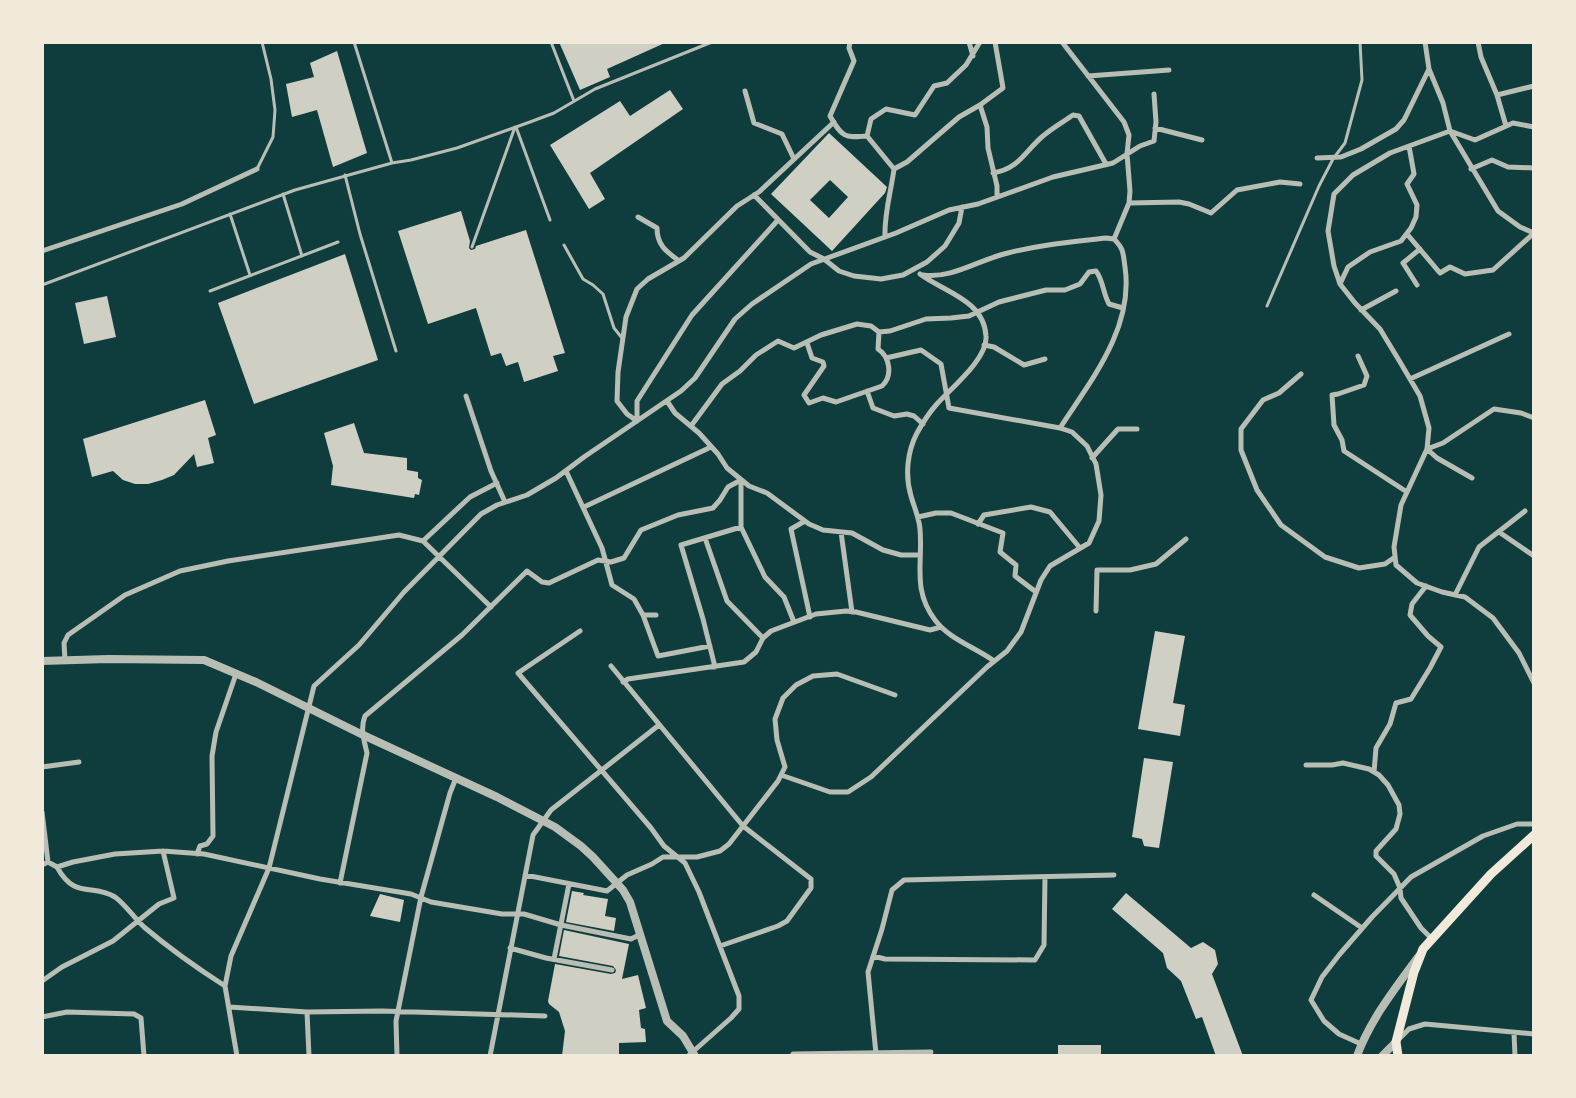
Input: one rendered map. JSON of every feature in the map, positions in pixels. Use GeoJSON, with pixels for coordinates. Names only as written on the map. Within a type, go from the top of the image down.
{"type":"FeatureCollection","features":[{"type":"Feature","properties":{"kind":"main road"},"geometry":{"type":"LineString","coordinates":[[1398,1056],[1396,1042],[1414,972],[1423,949],[1491,874],[1534,835]]}},
{"type":"Feature","properties":{"kind":"street"},"geometry":{"type":"LineString","coordinates":[[850,42],[849,48],[854,60],[830,116],[840,132],[850,138],[867,136]]}},
{"type":"Feature","properties":{"kind":"street"},"geometry":{"type":"LineString","coordinates":[[969,42],[973,56]]}},
{"type":"Feature","properties":{"kind":"street"},"geometry":{"type":"LineString","coordinates":[[867,136],[871,119],[886,109],[915,115],[934,86],[947,83],[966,65],[973,56],[978,42]]}},
{"type":"Feature","properties":{"kind":"street"},"geometry":{"type":"LineString","coordinates":[[894,169],[907,162],[958,117],[980,105],[1003,88],[995,42]]}},
{"type":"Feature","properties":{"kind":"street"},"geometry":{"type":"LineString","coordinates":[[1062,42],[1124,122],[1128,135],[1129,203],[1114,239]]}},
{"type":"Feature","properties":{"kind":"street"},"geometry":{"type":"LineString","coordinates":[[1407,234],[1440,273],[1450,267],[1465,274],[1493,270],[1534,233],[1520,227],[1498,211],[1471,169],[1450,131],[1443,102],[1429,69],[1425,42]]}},
{"type":"Feature","properties":{"kind":"street"},"geometry":{"type":"LineString","coordinates":[[1478,42],[1481,57],[1498,95],[1506,126]]}},
{"type":"Feature","properties":{"kind":"street"},"geometry":{"type":"LineString","coordinates":[[1317,158],[1340,158],[1361,149],[1396,129],[1404,120],[1429,69]]}},
{"type":"Feature","properties":{"kind":"street"},"geometry":{"type":"LineString","coordinates":[[1088,76],[1170,70]]}},
{"type":"Feature","properties":{"kind":"street"},"geometry":{"type":"LineString","coordinates":[[1498,95],[1534,86]]}},
{"type":"Feature","properties":{"kind":"street"},"geometry":{"type":"LineString","coordinates":[[745,91],[754,123],[782,134],[794,159]]}},
{"type":"Feature","properties":{"kind":"street"},"geometry":{"type":"LineString","coordinates":[[237,1056],[225,986],[231,956],[269,868],[314,686],[359,646],[404,592],[481,514],[497,505],[527,495],[566,471],[666,401],[694,378],[735,319],[752,304],[811,264],[885,237],[949,210],[997,197],[1053,177],[1113,162],[1140,146],[1154,141],[1156,128],[1154,94]]}},
{"type":"Feature","properties":{"kind":"street"},"geometry":{"type":"LineString","coordinates":[[980,105],[988,127],[988,148],[997,186],[997,197]]}},
{"type":"Feature","properties":{"kind":"street"},"geometry":{"type":"LineString","coordinates":[[993,173],[1003,172],[1023,158],[1042,136],[1073,115],[1079,116],[1106,164]]}},
{"type":"Feature","properties":{"kind":"street"},"geometry":{"type":"LineString","coordinates":[[637,421],[627,414],[617,401],[618,372],[626,317],[636,289],[648,279],[679,261],[738,206],[754,196],[834,122]]}},
{"type":"Feature","properties":{"kind":"street"},"geometry":{"type":"LineString","coordinates":[[1534,127],[1513,123],[1475,140],[1450,131],[1390,153],[1353,175],[1334,194],[1328,231],[1334,266],[1340,284],[1380,330],[1420,396],[1429,428],[1427,449],[1401,505],[1394,547],[1396,565],[1417,583],[1465,597],[1493,618],[1519,653],[1534,683]]}},
{"type":"Feature","properties":{"kind":"street"},"geometry":{"type":"LineString","coordinates":[[1156,128],[1202,140]]}},
{"type":"Feature","properties":{"kind":"street"},"geometry":{"type":"LineString","coordinates":[[867,136],[894,169],[892,189],[884,222],[885,237]]}},
{"type":"Feature","properties":{"kind":"street"},"geometry":{"type":"LineString","coordinates":[[1340,284],[1348,267],[1370,252],[1401,241],[1411,228],[1416,217],[1417,204],[1407,184],[1414,174],[1410,146]]}},
{"type":"Feature","properties":{"kind":"street"},"geometry":{"type":"LineString","coordinates":[[1471,169],[1492,160],[1508,167],[1534,168]]}},
{"type":"Feature","properties":{"kind":"street"},"geometry":{"type":"LineString","coordinates":[[42,251],[182,204],[257,168]]}},
{"type":"Feature","properties":{"kind":"street"},"geometry":{"type":"LineString","coordinates":[[1129,203],[1179,202],[1190,204],[1211,213],[1237,190],[1280,182],[1300,184]]}},
{"type":"Feature","properties":{"kind":"street"},"geometry":{"type":"LineString","coordinates":[[754,196],[810,252],[824,259],[839,271],[854,276],[881,279],[903,275],[927,262],[945,246],[959,223],[962,207]]}},
{"type":"Feature","properties":{"kind":"street"},"geometry":{"type":"LineString","coordinates":[[638,217],[657,228],[657,236],[661,246],[679,261]]}},
{"type":"Feature","properties":{"kind":"street"},"geometry":{"type":"LineString","coordinates":[[637,421],[637,401],[692,315],[778,220]]}},
{"type":"Feature","properties":{"kind":"street"},"geometry":{"type":"LineString","coordinates":[[920,274],[933,276],[965,268],[1004,254],[1044,245],[1106,238],[1114,239],[1122,247],[1127,280],[1121,321],[1112,347],[1060,428]]}},
{"type":"Feature","properties":{"kind":"street"},"geometry":{"type":"LineString","coordinates":[[1417,285],[1403,263],[1420,249]]}},
{"type":"Feature","properties":{"kind":"street"},"geometry":{"type":"LineString","coordinates":[[913,270],[933,284],[968,302],[981,316],[987,337],[982,352],[969,371],[935,406],[917,433],[909,453],[908,477],[920,528],[921,594],[934,619],[947,634],[994,661]]}},
{"type":"Feature","properties":{"kind":"street"},"geometry":{"type":"LineString","coordinates":[[690,426],[722,384],[740,371],[756,355],[778,341],[794,348],[821,336],[857,324],[871,326],[879,332],[890,331],[926,319],[969,316],[999,302],[1036,293],[1064,290],[1080,284],[1089,272],[1096,271],[1109,304],[1123,308]]}},
{"type":"Feature","properties":{"kind":"street"},"geometry":{"type":"LineString","coordinates":[[1361,310],[1396,291]]}},
{"type":"Feature","properties":{"kind":"street"},"geometry":{"type":"LineString","coordinates":[[807,343],[812,358],[823,362],[824,366],[804,395],[809,403],[823,398],[836,402],[882,386],[887,382],[889,363],[884,353],[878,349],[879,332]]}},
{"type":"Feature","properties":{"kind":"street"},"geometry":{"type":"LineString","coordinates":[[1410,379],[1509,334]]}},
{"type":"Feature","properties":{"kind":"street"},"geometry":{"type":"LineString","coordinates":[[984,345],[994,347],[1024,365],[1045,359]]}},
{"type":"Feature","properties":{"kind":"street"},"geometry":{"type":"LineString","coordinates":[[781,775],[830,792],[848,792],[870,777],[1007,651],[1021,632],[1041,580],[1050,566],[1090,543],[1099,521],[1101,495],[1096,464],[1087,446],[1072,432],[1060,428],[948,408],[941,364],[930,357],[927,352],[922,350],[886,358]]}},
{"type":"Feature","properties":{"kind":"street"},"geometry":{"type":"LineString","coordinates":[[1358,356],[1367,376],[1364,385],[1332,395],[1334,424],[1342,440],[1344,451],[1407,492]]}},
{"type":"Feature","properties":{"kind":"street"},"geometry":{"type":"LineString","coordinates":[[1301,374],[1279,393],[1263,400],[1241,429],[1241,450],[1257,490],[1281,525],[1325,557],[1359,568],[1385,564],[1395,558]]}},
{"type":"Feature","properties":{"kind":"street"},"geometry":{"type":"LineString","coordinates":[[867,391],[873,408],[894,416],[907,414],[914,416],[923,424]]}},
{"type":"Feature","properties":{"kind":"street"},"geometry":{"type":"LineString","coordinates":[[466,396],[497,483],[506,502]]}},
{"type":"Feature","properties":{"kind":"street"},"geometry":{"type":"LineString","coordinates":[[666,401],[675,413],[711,447],[727,468],[749,486],[767,493],[805,521],[823,530],[852,533],[883,550],[901,555],[920,555]]}},
{"type":"Feature","properties":{"kind":"street"},"geometry":{"type":"LineString","coordinates":[[1427,449],[1443,442],[1494,410],[1521,413],[1534,418]]}},
{"type":"Feature","properties":{"kind":"street"},"geometry":{"type":"LineString","coordinates":[[1092,458],[1118,429],[1137,429]]}},
{"type":"Feature","properties":{"kind":"street"},"geometry":{"type":"LineString","coordinates":[[584,507],[711,447]]}},
{"type":"Feature","properties":{"kind":"street"},"geometry":{"type":"LineString","coordinates":[[1427,449],[1437,458],[1472,478]]}},
{"type":"Feature","properties":{"kind":"street"},"geometry":{"type":"LineString","coordinates":[[566,471],[602,548],[612,585],[634,599],[643,615],[658,656],[710,646]]}},
{"type":"Feature","properties":{"kind":"street"},"geometry":{"type":"LineString","coordinates":[[741,480],[741,527],[766,577],[784,597],[794,622]]}},
{"type":"Feature","properties":{"kind":"street"},"geometry":{"type":"LineString","coordinates":[[340,883],[367,753],[362,723],[365,716],[462,635],[527,571],[542,582],[549,583],[598,560],[611,562],[624,558],[641,530],[678,515],[712,508],[720,500],[728,487],[741,480]]}},
{"type":"Feature","properties":{"kind":"street"},"geometry":{"type":"LineString","coordinates":[[423,540],[470,496],[497,483]]}},
{"type":"Feature","properties":{"kind":"street"},"geometry":{"type":"LineString","coordinates":[[978,524],[984,515],[1031,507],[1050,512],[1080,548]]}},
{"type":"Feature","properties":{"kind":"street"},"geometry":{"type":"LineString","coordinates":[[1455,595],[1479,547],[1525,511]]}},
{"type":"Feature","properties":{"kind":"street"},"geometry":{"type":"LineString","coordinates":[[918,517],[936,513],[951,513],[1003,533],[1000,552],[1016,565],[1015,576],[1036,592]]}},
{"type":"Feature","properties":{"kind":"street"},"geometry":{"type":"LineString","coordinates":[[805,521],[791,529],[810,616]]}},
{"type":"Feature","properties":{"kind":"street"},"geometry":{"type":"LineString","coordinates":[[715,667],[681,545],[741,527]]}},
{"type":"Feature","properties":{"kind":"street"},"geometry":{"type":"LineString","coordinates":[[841,532],[852,612]]}},
{"type":"Feature","properties":{"kind":"street"},"geometry":{"type":"LineString","coordinates":[[1498,532],[1534,556]]}},
{"type":"Feature","properties":{"kind":"street"},"geometry":{"type":"LineString","coordinates":[[65,660],[64,643],[68,634],[126,595],[180,571],[228,561],[399,535],[423,540],[491,607]]}},
{"type":"Feature","properties":{"kind":"street"},"geometry":{"type":"LineString","coordinates":[[705,538],[727,601],[763,638]]}},
{"type":"Feature","properties":{"kind":"street"},"geometry":{"type":"LineString","coordinates":[[1096,611],[1097,570],[1130,570],[1156,564],[1186,539]]}},
{"type":"Feature","properties":{"kind":"street"},"geometry":{"type":"LineString","coordinates":[[1374,772],[1376,748],[1390,724],[1396,703],[1411,699],[1441,647],[1428,636],[1410,615],[1412,604],[1426,586]]}},
{"type":"Feature","properties":{"kind":"street"},"geometry":{"type":"LineString","coordinates":[[623,682],[628,679],[744,662],[756,652],[763,638],[772,631],[816,614],[852,612],[930,630],[940,627]]}},
{"type":"Feature","properties":{"kind":"street"},"geometry":{"type":"LineString","coordinates":[[643,615],[656,615]]}},
{"type":"Feature","properties":{"kind":"street"},"geometry":{"type":"LineString","coordinates":[[42,661],[204,660],[308,707],[542,820],[581,846],[618,884],[630,902],[667,1021],[683,1036],[692,1054],[739,1009],[739,996],[700,892],[685,863],[664,846],[651,828],[518,673],[580,631]]}},
{"type":"Feature","properties":{"kind":"street"},"geometry":{"type":"LineString","coordinates":[[611,666],[743,826],[811,878],[811,888],[787,921],[778,926],[720,946]]}},
{"type":"Feature","properties":{"kind":"street"},"geometry":{"type":"LineString","coordinates":[[197,854],[200,846],[207,844],[213,836],[212,756],[216,732],[236,674]]}},
{"type":"Feature","properties":{"kind":"street"},"geometry":{"type":"LineString","coordinates":[[525,875],[607,891],[627,875],[663,857],[697,856],[720,852],[743,826],[785,768],[777,740],[775,719],[783,698],[796,685],[813,676],[837,674],[895,695]]}},
{"type":"Feature","properties":{"kind":"street"},"geometry":{"type":"LineString","coordinates":[[490,1056],[533,835],[551,810],[659,725]]}},
{"type":"Feature","properties":{"kind":"street"},"geometry":{"type":"LineString","coordinates":[[42,768],[79,762]]}},
{"type":"Feature","properties":{"kind":"street"},"geometry":{"type":"LineString","coordinates":[[1306,765],[1332,765],[1343,762],[1374,772],[1388,785],[1398,805],[1400,814],[1396,829],[1376,851],[1376,856],[1394,874],[1400,888],[1401,898],[1412,917],[1432,939]]}},
{"type":"Feature","properties":{"kind":"street"},"geometry":{"type":"LineString","coordinates":[[397,1056],[396,1021],[421,897],[450,793],[456,778]]}},
{"type":"Feature","properties":{"kind":"street"},"geometry":{"type":"LineString","coordinates":[[42,812],[45,864],[57,867],[115,854],[163,851],[197,854],[340,883],[411,894],[432,902],[493,913],[524,914],[561,925],[631,939],[641,934]]}},
{"type":"Feature","properties":{"kind":"street"},"geometry":{"type":"LineString","coordinates":[[1361,1044],[1339,1034],[1324,1021],[1310,1000],[1322,977],[1362,928],[1411,877],[1484,836],[1517,824],[1534,824]]}},
{"type":"Feature","properties":{"kind":"street"},"geometry":{"type":"LineString","coordinates":[[42,981],[62,968],[113,941],[159,904],[174,898],[163,851]]}},
{"type":"Feature","properties":{"kind":"street"},"geometry":{"type":"LineString","coordinates":[[57,867],[63,878],[73,886],[115,897],[157,938],[225,986]]}},
{"type":"Feature","properties":{"kind":"street"},"geometry":{"type":"LineString","coordinates":[[876,1054],[868,972],[892,890],[904,880],[1114,875]]}},
{"type":"Feature","properties":{"kind":"street"},"geometry":{"type":"LineString","coordinates":[[872,956],[885,959],[1035,960],[1044,946],[1045,876]]}},
{"type":"Feature","properties":{"kind":"street"},"geometry":{"type":"LineString","coordinates":[[554,959],[569,884]]}},
{"type":"Feature","properties":{"kind":"street"},"geometry":{"type":"LineString","coordinates":[[1314,895],[1362,928]]}},
{"type":"Feature","properties":{"kind":"street"},"geometry":{"type":"LineString","coordinates":[[510,948],[612,970]]}},
{"type":"Feature","properties":{"kind":"street"},"geometry":{"type":"LineString","coordinates":[[1357,1056],[1361,1044],[1389,997],[1423,949]]}},
{"type":"Feature","properties":{"kind":"street"},"geometry":{"type":"LineString","coordinates":[[229,1007],[307,1012],[398,1011],[545,1016]]}},
{"type":"Feature","properties":{"kind":"street"},"geometry":{"type":"LineString","coordinates":[[42,1017],[67,1012],[134,1014],[141,1018],[144,1056]]}},
{"type":"Feature","properties":{"kind":"street"},"geometry":{"type":"LineString","coordinates":[[307,1012],[309,1056]]}},
{"type":"Feature","properties":{"kind":"street"},"geometry":{"type":"LineString","coordinates":[[1382,1056],[1409,1029],[1425,1024],[1534,1034]]}},
{"type":"Feature","properties":{"kind":"street"},"geometry":{"type":"LineString","coordinates":[[1514,1033],[1515,1056]]}},
{"type":"Feature","properties":{"kind":"street"},"geometry":{"type":"LineString","coordinates":[[792,1056],[794,1054],[931,1052]]}},
{"type":"Feature","properties":{"kind":"lane"},"geometry":{"type":"LineString","coordinates":[[257,168],[273,137],[276,110],[262,42]]}},
{"type":"Feature","properties":{"kind":"lane"},"geometry":{"type":"LineString","coordinates":[[354,42],[392,163]]}},
{"type":"Feature","properties":{"kind":"lane"},"geometry":{"type":"LineString","coordinates":[[550,42],[574,101]]}},
{"type":"Feature","properties":{"kind":"lane"},"geometry":{"type":"LineString","coordinates":[[42,285],[283,194],[345,175],[457,148],[554,113],[595,89],[712,42]]}},
{"type":"Feature","properties":{"kind":"lane"},"geometry":{"type":"LineString","coordinates":[[1267,306],[1319,186],[1333,158],[1345,143],[1362,80],[1360,42]]}},
{"type":"Feature","properties":{"kind":"lane"},"geometry":{"type":"LineString","coordinates":[[515,127],[550,220]]}},
{"type":"Feature","properties":{"kind":"lane"},"geometry":{"type":"LineString","coordinates":[[472,247],[515,127]]}},
{"type":"Feature","properties":{"kind":"lane"},"geometry":{"type":"LineString","coordinates":[[345,175],[360,234],[396,350]]}},
{"type":"Feature","properties":{"kind":"lane"},"geometry":{"type":"LineString","coordinates":[[283,194],[302,256]]}},
{"type":"Feature","properties":{"kind":"lane"},"geometry":{"type":"LineString","coordinates":[[230,214],[250,275]]}},
{"type":"Feature","properties":{"kind":"lane"},"geometry":{"type":"LineString","coordinates":[[210,291],[338,242]]}},
{"type":"Feature","properties":{"kind":"lane"},"geometry":{"type":"LineString","coordinates":[[564,245],[584,279],[602,294],[614,328],[623,338]]}},
{"type":"Feature","properties":{"kind":"building"},"geometry":{"type":"Polygon","coordinates":[[[559,42],[667,42],[607,69],[610,77],[580,90],[559,42]]]}},
{"type":"Feature","properties":{"kind":"building"},"geometry":{"type":"Polygon","coordinates":[[[337,51],[367,153],[333,167],[317,110],[292,117],[286,84],[314,77],[310,63],[337,51]]]}},
{"type":"Feature","properties":{"kind":"building"},"geometry":{"type":"Polygon","coordinates":[[[670,90],[683,109],[590,173],[605,199],[589,209],[550,145],[620,101],[630,116],[670,90]]]}},
{"type":"Feature","properties":{"kind":"building"},"geometry":{"type":"Polygon","coordinates":[[[829,133],[887,187],[885,193],[832,251],[771,194],[829,133]],[[830,180],[810,200],[829,218],[848,197],[830,180]]]}},
{"type":"Feature","properties":{"kind":"building"},"geometry":{"type":"Polygon","coordinates":[[[461,211],[471,250],[475,249],[476,246],[526,230],[565,353],[553,356],[558,371],[524,382],[518,362],[506,366],[501,353],[491,356],[476,308],[428,324],[398,231],[461,211]]]}},
{"type":"Feature","properties":{"kind":"building"},"geometry":{"type":"Polygon","coordinates":[[[345,254],[378,360],[254,404],[218,303],[345,254]]]}},
{"type":"Feature","properties":{"kind":"building"},"geometry":{"type":"Polygon","coordinates":[[[107,296],[116,337],[84,344],[75,303],[107,296]]]}},
{"type":"Feature","properties":{"kind":"building"},"geometry":{"type":"Polygon","coordinates":[[[205,400],[216,435],[208,438],[214,463],[197,467],[194,454],[174,475],[148,484],[135,484],[123,480],[113,471],[92,477],[83,439],[205,400]]]}},
{"type":"Feature","properties":{"kind":"building"},"geometry":{"type":"Polygon","coordinates":[[[354,423],[364,453],[407,458],[407,470],[418,472],[418,478],[422,480],[419,495],[415,494],[414,498],[331,485],[333,466],[324,433],[354,423]]]}},
{"type":"Feature","properties":{"kind":"building"},"geometry":{"type":"Polygon","coordinates":[[[1155,631],[1185,636],[1173,703],[1185,705],[1180,736],[1138,729],[1155,631]]]}},
{"type":"Feature","properties":{"kind":"building"},"geometry":{"type":"Polygon","coordinates":[[[1144,758],[1173,762],[1159,848],[1144,846],[1142,839],[1132,837],[1144,758]]]}},
{"type":"Feature","properties":{"kind":"building"},"geometry":{"type":"Polygon","coordinates":[[[572,891],[584,893],[583,895],[608,899],[605,916],[616,918],[614,931],[566,922],[572,891]]]}},
{"type":"Feature","properties":{"kind":"building"},"geometry":{"type":"Polygon","coordinates":[[[1126,893],[1191,948],[1203,942],[1215,950],[1218,964],[1212,974],[1243,1056],[1216,1056],[1202,1017],[1196,1019],[1181,981],[1167,968],[1163,953],[1112,909],[1126,893]]]}},
{"type":"Feature","properties":{"kind":"building"},"geometry":{"type":"Polygon","coordinates":[[[380,894],[404,900],[400,922],[370,916],[380,894]]]}},
{"type":"Feature","properties":{"kind":"building"},"geometry":{"type":"Polygon","coordinates":[[[564,930],[629,944],[622,979],[638,975],[646,1008],[639,1010],[641,1028],[645,1029],[646,1042],[619,1043],[619,1055],[562,1056],[565,1031],[559,1012],[548,1001],[555,964],[611,974],[615,973],[616,970],[613,966],[559,956],[564,930]]]}},
{"type":"Feature","properties":{"kind":"building"},"geometry":{"type":"Polygon","coordinates":[[[1058,1045],[1101,1045],[1101,1056],[1058,1056],[1058,1045]]]}}]}
